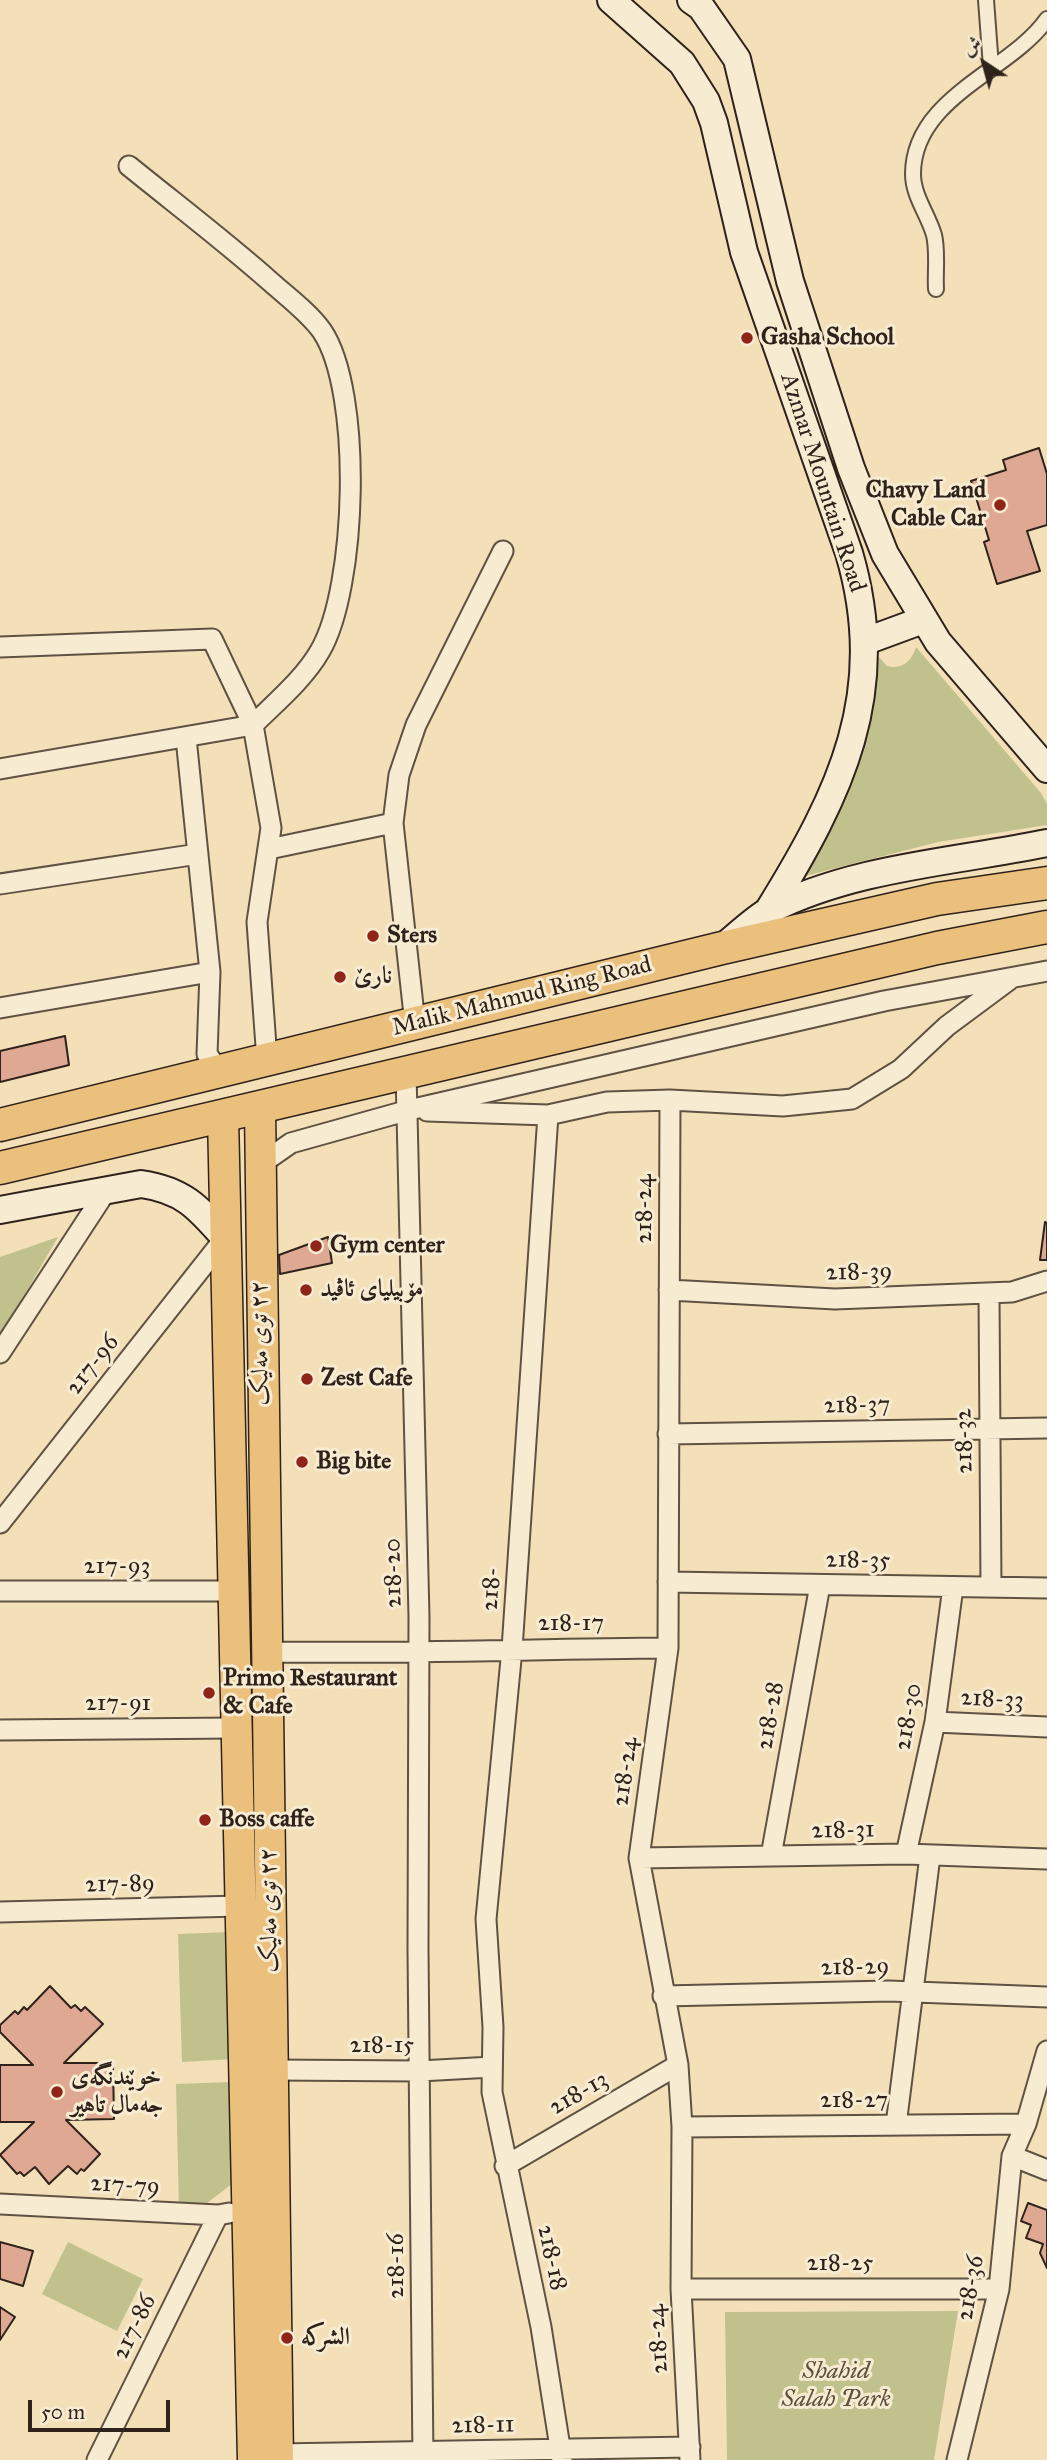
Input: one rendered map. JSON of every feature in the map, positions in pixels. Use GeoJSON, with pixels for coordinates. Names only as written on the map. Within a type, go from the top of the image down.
{"type":"FeatureCollection","features":[{"type":"Feature","properties":{"kind":"highway","name":"Malik Mahmud Ring Road"},"geometry":{"type":"LineString","coordinates":[[0,1125],[722,948],[937,899],[1047,883]]}},
{"type":"Feature","properties":{"kind":"highway","name":"Malik Mahmud Ring Road"},"geometry":{"type":"LineString","coordinates":[[0,1168],[937,948],[1047,927]]}},
{"type":"Feature","properties":{"kind":"main road","name":"Azmar Mountain Road"},"geometry":{"type":"LineString","coordinates":[[611,0],[682,63],[706,101],[714,122],[744,252],[855,573],[862,601],[866,641],[862,699],[846,758],[808,843],[768,911]]}},
{"type":"Feature","properties":{"kind":"main road","name":"Azmar Mountain Road"},"geometry":{"type":"LineString","coordinates":[[691,0],[701,7],[737,59],[790,281],[851,468],[885,554],[923,620],[992,709],[1047,769]]}},
{"type":"Feature","properties":{"kind":"main road"},"geometry":{"type":"LineString","coordinates":[[866,641],[923,620]]}},
{"type":"Feature","properties":{"kind":"main road"},"geometry":{"type":"LineString","coordinates":[[722,948],[768,911],[821,890],[885,872],[1047,844]]}},
{"type":"Feature","properties":{"kind":"main road","name":"٢٢ توی مەلیک"},"geometry":{"type":"LineString","coordinates":[[260,1108],[258,1166],[272,2070],[270,2458]]}},
{"type":"Feature","properties":{"kind":"main road","name":"٢٢ توی مەلیک"},"geometry":{"type":"LineString","coordinates":[[223,1116],[247,2210],[270,2458]]}},
{"type":"Feature","properties":{"kind":"main road"},"geometry":{"type":"LineString","coordinates":[[0,1210],[141,1184],[163,1187],[183,1195],[225,1238]]}},
{"type":"Feature","properties":{"kind":"street"},"geometry":{"type":"LineString","coordinates":[[986,0],[991,67]]}},
{"type":"Feature","properties":{"kind":"street"},"geometry":{"type":"LineString","coordinates":[[936,289],[935,238],[914,183],[916,158],[940,111],[961,89],[1029,41],[1047,19]]}},
{"type":"Feature","properties":{"kind":"street"},"geometry":{"type":"LineString","coordinates":[[0,769],[253,725],[320,650],[341,589],[352,466],[342,377],[322,331],[232,248],[129,166]]}},
{"type":"Feature","properties":{"kind":"street"},"geometry":{"type":"LineString","coordinates":[[415,1024],[393,823],[399,775],[416,724],[503,551]]}},
{"type":"Feature","properties":{"kind":"street"},"geometry":{"type":"LineString","coordinates":[[0,648],[212,639],[253,725],[271,828],[257,922],[267,1060]]}},
{"type":"Feature","properties":{"kind":"street"},"geometry":{"type":"LineString","coordinates":[[186,738],[210,972],[207,1054],[220,1072]]}},
{"type":"Feature","properties":{"kind":"street"},"geometry":{"type":"LineString","coordinates":[[269,849],[393,823]]}},
{"type":"Feature","properties":{"kind":"street"},"geometry":{"type":"LineString","coordinates":[[0,884],[198,854]]}},
{"type":"Feature","properties":{"kind":"street"},"geometry":{"type":"LineString","coordinates":[[258,1166],[291,1143],[409,1110],[884,1001],[1047,971]]}},
{"type":"Feature","properties":{"kind":"street"},"geometry":{"type":"LineString","coordinates":[[0,1008],[210,972]]}},
{"type":"Feature","properties":{"kind":"street"},"geometry":{"type":"LineString","coordinates":[[409,1110],[473,1115],[548,1115],[607,1102],[670,1100],[783,1106],[852,1099],[901,1069],[947,1026],[1016,975]]}},
{"type":"Feature","properties":{"kind":"street","name":"218-20"},"geometry":{"type":"LineString","coordinates":[[407,1073],[419,1654],[420,2071]]}},
{"type":"Feature","properties":{"kind":"street","name":"218-24"},"geometry":{"type":"LineString","coordinates":[[670,1100],[668,1648],[639,1858],[678,2065],[682,2127],[681,2289],[690,2454]]}},
{"type":"Feature","properties":{"kind":"street","name":"218-"},"geometry":{"type":"LineString","coordinates":[[492,2067],[493,2027],[486,1919],[512,1649],[548,1115]]}},
{"type":"Feature","properties":{"kind":"street"},"geometry":{"type":"LineString","coordinates":[[0,1353],[108,1188]]}},
{"type":"Feature","properties":{"kind":"street","name":"217-96"},"geometry":{"type":"LineString","coordinates":[[0,1523],[225,1238]]}},
{"type":"Feature","properties":{"kind":"street","name":"218-39"},"geometry":{"type":"LineString","coordinates":[[669,1290],[835,1299],[989,1294],[1012,1292],[1047,1281]]}},
{"type":"Feature","properties":{"kind":"street","name":"218-32"},"geometry":{"type":"LineString","coordinates":[[989,1294],[991,1587]]}},
{"type":"Feature","properties":{"kind":"street","name":"218-37"},"geometry":{"type":"LineString","coordinates":[[668,1434],[1047,1428]]}},
{"type":"Feature","properties":{"kind":"street","name":"218-35"},"geometry":{"type":"LineString","coordinates":[[668,1582],[1047,1588]]}},
{"type":"Feature","properties":{"kind":"street","name":"218-28"},"geometry":{"type":"LineString","coordinates":[[771,1856],[820,1585]]}},
{"type":"Feature","properties":{"kind":"street","name":"218-30"},"geometry":{"type":"LineString","coordinates":[[906,1854],[935,1722],[953,1587]]}},
{"type":"Feature","properties":{"kind":"street","name":"217-93"},"geometry":{"type":"LineString","coordinates":[[0,1591],[233,1591]]}},
{"type":"Feature","properties":{"kind":"street","name":"218-17"},"geometry":{"type":"LineString","coordinates":[[266,1652],[419,1654],[512,1649],[668,1648]]}},
{"type":"Feature","properties":{"kind":"street","name":"218-33"},"geometry":{"type":"LineString","coordinates":[[935,1722],[1047,1727]]}},
{"type":"Feature","properties":{"kind":"street","name":"217-91"},"geometry":{"type":"LineString","coordinates":[[0,1730],[236,1728]]}},
{"type":"Feature","properties":{"kind":"street","name":"218-31"},"geometry":{"type":"LineString","coordinates":[[639,1858],[906,1854],[1047,1859]]}},
{"type":"Feature","properties":{"kind":"street"},"geometry":{"type":"LineString","coordinates":[[896,2125],[930,1856]]}},
{"type":"Feature","properties":{"kind":"street","name":"217-89"},"geometry":{"type":"LineString","coordinates":[[0,1912],[240,1906]]}},
{"type":"Feature","properties":{"kind":"street","name":"218-29"},"geometry":{"type":"LineString","coordinates":[[663,1996],[911,1993],[1047,1997]]}},
{"type":"Feature","properties":{"kind":"street","name":"218-36"},"geometry":{"type":"LineString","coordinates":[[957,2460],[999,2289],[1012,2156],[1026,2124],[1047,2051]]}},
{"type":"Feature","properties":{"kind":"street","name":"218-13"},"geometry":{"type":"LineString","coordinates":[[505,2166],[678,2065]]}},
{"type":"Feature","properties":{"kind":"street","name":"218-15"},"geometry":{"type":"LineString","coordinates":[[272,2070],[420,2071],[492,2067]]}},
{"type":"Feature","properties":{"kind":"street","name":"218-18"},"geometry":{"type":"LineString","coordinates":[[492,2067],[492,2092],[505,2166],[541,2327],[562,2455]]}},
{"type":"Feature","properties":{"kind":"street","name":"218-16"},"geometry":{"type":"LineString","coordinates":[[420,2071],[423,2456]]}},
{"type":"Feature","properties":{"kind":"street","name":"218-27"},"geometry":{"type":"LineString","coordinates":[[682,2127],[1026,2124]]}},
{"type":"Feature","properties":{"kind":"street"},"geometry":{"type":"LineString","coordinates":[[1012,2156],[1047,2170]]}},
{"type":"Feature","properties":{"kind":"street","name":"217-79"},"geometry":{"type":"LineString","coordinates":[[0,2204],[218,2215],[247,2210]]}},
{"type":"Feature","properties":{"kind":"street","name":"217-86"},"geometry":{"type":"LineString","coordinates":[[97,2460],[218,2215]]}},
{"type":"Feature","properties":{"kind":"street","name":"218-25"},"geometry":{"type":"LineString","coordinates":[[681,2289],[999,2289]]}},
{"type":"Feature","properties":{"kind":"street","name":"218-11"},"geometry":{"type":"LineString","coordinates":[[270,2458],[690,2454]]}},
{"type":"Feature","properties":{"kind":"green space"},"geometry":{"type":"Polygon","coordinates":[[[916,647],[1041,793],[1047,804],[1047,825],[938,842],[805,876],[839,804],[865,735],[879,657],[887,666],[897,667],[909,660],[916,647]]]}},
{"type":"Feature","properties":{"kind":"green space"},"geometry":{"type":"Polygon","coordinates":[[[58,1237],[0,1337],[0,1257],[58,1237]]]}},
{"type":"Feature","properties":{"kind":"green space"},"geometry":{"type":"Polygon","coordinates":[[[231,1932],[235,2059],[182,2062],[178,1934],[231,1932]]]}},
{"type":"Feature","properties":{"kind":"green space"},"geometry":{"type":"Polygon","coordinates":[[[231,2082],[233,2183],[202,2207],[179,2208],[176,2084],[231,2082]]]}},
{"type":"Feature","properties":{"kind":"green space"},"geometry":{"type":"Polygon","coordinates":[[[68,2242],[143,2279],[117,2331],[42,2294],[68,2242]]]}},
{"type":"Feature","properties":{"kind":"green space","name":"Shahid Salah Park"},"geometry":{"type":"Polygon","coordinates":[[[958,2311],[934,2460],[727,2460],[725,2312],[958,2311]]]}},
{"type":"Feature","properties":{"kind":"building"},"geometry":{"type":"Polygon","coordinates":[[[1039,448],[1047,474],[1047,525],[1027,531],[1040,571],[997,584],[984,542],[989,540],[971,481],[1006,470],[1003,460],[1039,448]]]}},
{"type":"Feature","properties":{"kind":"building"},"geometry":{"type":"Polygon","coordinates":[[[65,1036],[69,1065],[0,1082],[0,1051],[65,1036]]]}},
{"type":"Feature","properties":{"kind":"building"},"geometry":{"type":"Polygon","coordinates":[[[1045,1222],[1047,1260],[1040,1260],[1045,1222]]]}},
{"type":"Feature","properties":{"kind":"building","name":"Gym center"},"geometry":{"type":"Polygon","coordinates":[[[328,1237],[332,1263],[280,1274],[279,1255],[328,1237]]]}},
{"type":"Feature","properties":{"kind":"building","name":"خوێندنگەی جەمال تاهیر"},"geometry":{"type":"Polygon","coordinates":[[[50,1986],[71,2008],[75,2005],[81,2011],[85,2007],[103,2024],[64,2063],[113,2063],[114,2119],[66,2120],[100,2154],[84,2171],[81,2169],[77,2174],[68,2166],[49,2184],[35,2167],[24,2176],[20,2172],[17,2174],[0,2155],[34,2122],[0,2122],[0,2065],[33,2065],[0,2032],[0,2025],[15,2011],[18,2014],[24,2007],[27,2010],[50,1986]]]}},
{"type":"Feature","properties":{"kind":"building"},"geometry":{"type":"Polygon","coordinates":[[[1028,2203],[1047,2210],[1047,2268],[1040,2253],[1043,2244],[1026,2238],[1031,2225],[1021,2221],[1028,2203]]]}},
{"type":"Feature","properties":{"kind":"building"},"geometry":{"type":"Polygon","coordinates":[[[0,2242],[33,2251],[23,2286],[0,2279],[0,2242]]]}},
{"type":"Feature","properties":{"kind":"building"},"geometry":{"type":"Polygon","coordinates":[[[0,2307],[15,2317],[0,2340],[0,2307]]]}},
{"type":"Feature","properties":{"kind":"place","name":"Gasha School"},"geometry":{"type":"Point","coordinates":[747,338]}},
{"type":"Feature","properties":{"kind":"place","name":"Chavy Land Cable Car"},"geometry":{"type":"Point","coordinates":[1000,505]}},
{"type":"Feature","properties":{"kind":"place","name":"Sters"},"geometry":{"type":"Point","coordinates":[373,936]}},
{"type":"Feature","properties":{"kind":"place","name":"نارێ"},"geometry":{"type":"Point","coordinates":[340,977]}},
{"type":"Feature","properties":{"kind":"place","name":"Gym center"},"geometry":{"type":"Point","coordinates":[316,1246]}},
{"type":"Feature","properties":{"kind":"place","name":"مۆبیلیای ئاڤید"},"geometry":{"type":"Point","coordinates":[306,1290]}},
{"type":"Feature","properties":{"kind":"place","name":"Zest Cafe"},"geometry":{"type":"Point","coordinates":[307,1379]}},
{"type":"Feature","properties":{"kind":"place","name":"Big bite"},"geometry":{"type":"Point","coordinates":[302,1462]}},
{"type":"Feature","properties":{"kind":"place","name":"Primo Restaurant & Cafe"},"geometry":{"type":"Point","coordinates":[209,1693]}},
{"type":"Feature","properties":{"kind":"place","name":"Boss caffe"},"geometry":{"type":"Point","coordinates":[205,1820]}},
{"type":"Feature","properties":{"kind":"place","name":"خوێندنگەی جەمال تاهیر"},"geometry":{"type":"Point","coordinates":[57,2092]}},
{"type":"Feature","properties":{"kind":"place","name":"الشركه"},"geometry":{"type":"Point","coordinates":[287,2338]}}]}
